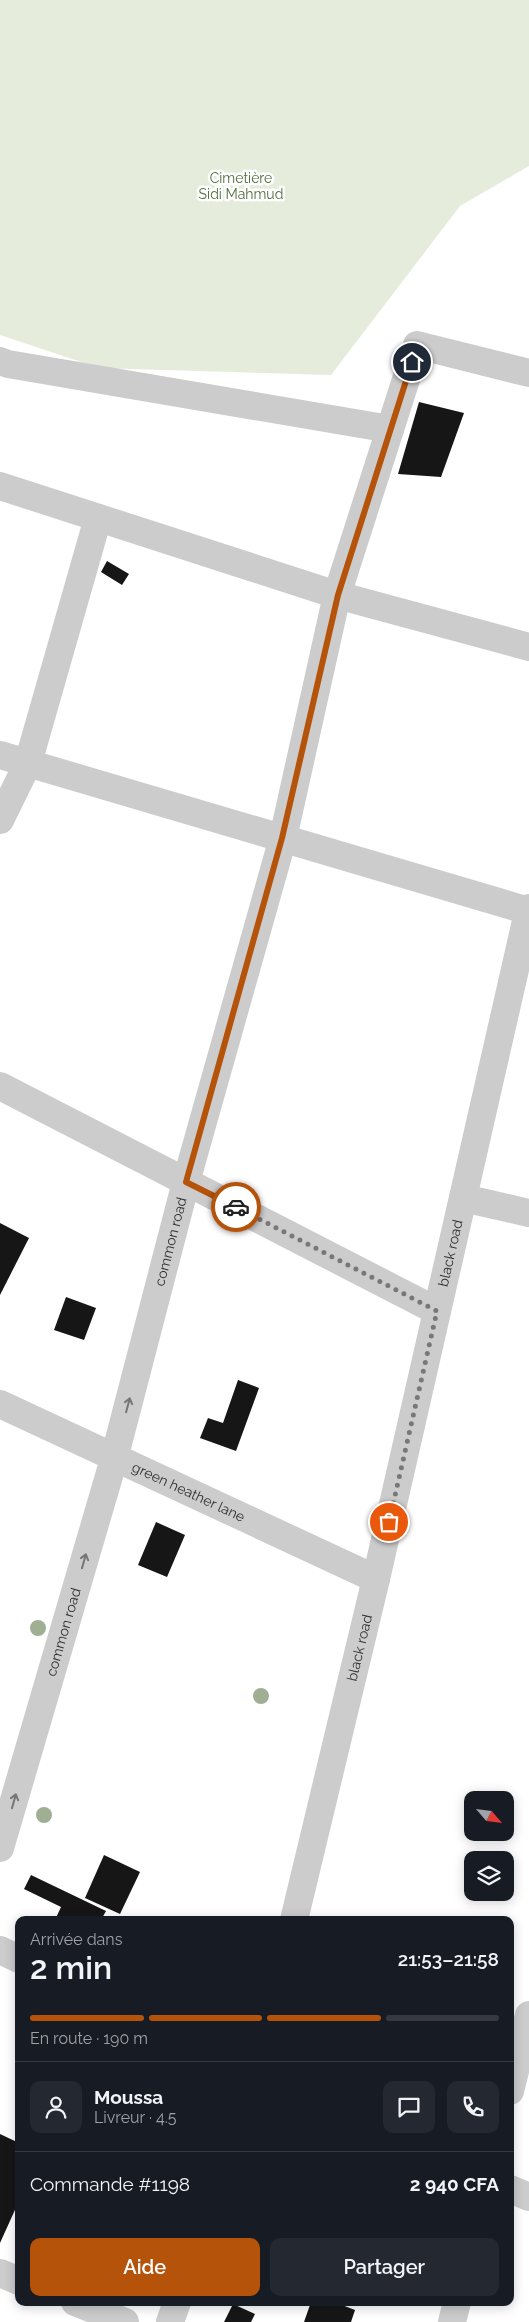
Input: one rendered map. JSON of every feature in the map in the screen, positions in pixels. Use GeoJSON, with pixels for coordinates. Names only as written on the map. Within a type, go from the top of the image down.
{"type":"FeatureCollection","features":[{"type":"Feature","properties":{"kind":"street","name":"common road"},"geometry":{"type":"LineString","coordinates":[[0,1848],[114,1459],[186,1182],[282,838],[338,595],[417,346],[529,373]]}},
{"type":"Feature","properties":{"kind":"street"},"geometry":{"type":"LineString","coordinates":[[0,361],[8,364],[390,429]]}},
{"type":"Feature","properties":{"kind":"street"},"geometry":{"type":"LineString","coordinates":[[0,486],[338,595],[529,647]]}},
{"type":"Feature","properties":{"kind":"street"},"geometry":{"type":"LineString","coordinates":[[0,820],[28,763],[98,518]]}},
{"type":"Feature","properties":{"kind":"street"},"geometry":{"type":"LineString","coordinates":[[0,755],[529,910]]}},
{"type":"Feature","properties":{"kind":"street","name":"black road"},"geometry":{"type":"LineString","coordinates":[[295,1916],[376,1579],[529,910]]}},
{"type":"Feature","properties":{"kind":"street"},"geometry":{"type":"LineString","coordinates":[[0,1086],[437,1311]]}},
{"type":"Feature","properties":{"kind":"street"},"geometry":{"type":"LineString","coordinates":[[463,1198],[529,1213]]}},
{"type":"Feature","properties":{"kind":"street","name":"green heather lane"},"geometry":{"type":"LineString","coordinates":[[0,1404],[114,1459],[376,1579]]}},
{"type":"Feature","properties":{"kind":"street"},"geometry":{"type":"LineString","coordinates":[[0,1950],[15,1957]]}},
{"type":"Feature","properties":{"kind":"street"},"geometry":{"type":"LineString","coordinates":[[514,2075],[529,2015]]}},
{"type":"Feature","properties":{"kind":"street"},"geometry":{"type":"LineString","coordinates":[[514,2191],[529,2197]]}},
{"type":"Feature","properties":{"kind":"street"},"geometry":{"type":"LineString","coordinates":[[0,2273],[15,2279]]}},
{"type":"Feature","properties":{"kind":"street"},"geometry":{"type":"LineString","coordinates":[[85,2306],[125,2322]]}},
{"type":"Feature","properties":{"kind":"street"},"geometry":{"type":"LineString","coordinates":[[170,2322],[176,2306]]}},
{"type":"Feature","properties":{"kind":"street"},"geometry":{"type":"LineString","coordinates":[[452,2322],[456,2306]]}},
{"type":"Feature","properties":{"kind":"green space","name":"Cimetière Sidi Mahmud"},"geometry":{"type":"Polygon","coordinates":[[[0,0],[529,0],[529,166],[460,206],[331,375],[99,368],[0,335],[0,0]]]}},
{"type":"Feature","properties":{"kind":"building"},"geometry":{"type":"Polygon","coordinates":[[[419,402],[464,413],[441,477],[398,474],[419,402]]]}},
{"type":"Feature","properties":{"kind":"building"},"geometry":{"type":"Polygon","coordinates":[[[107,561],[129,574],[122,585],[101,572],[107,561]]]}},
{"type":"Feature","properties":{"kind":"building"},"geometry":{"type":"Polygon","coordinates":[[[0,1223],[29,1238],[0,1295],[0,1223]]]}},
{"type":"Feature","properties":{"kind":"building"},"geometry":{"type":"Polygon","coordinates":[[[66,1297],[96,1308],[84,1340],[54,1330],[66,1297]]]}},
{"type":"Feature","properties":{"kind":"building"},"geometry":{"type":"Polygon","coordinates":[[[238,1380],[259,1388],[236,1451],[200,1438],[208,1418],[223,1423],[238,1380]]]}},
{"type":"Feature","properties":{"kind":"building"},"geometry":{"type":"Polygon","coordinates":[[[156,1522],[185,1535],[167,1577],[138,1565],[156,1522]]]}},
{"type":"Feature","properties":{"kind":"building"},"geometry":{"type":"Polygon","coordinates":[[[104,1855],[140,1872],[120,1914],[85,1898],[104,1855]]]}},
{"type":"Feature","properties":{"kind":"building"},"geometry":{"type":"Polygon","coordinates":[[[31,1875],[106,1911],[103,1916],[57,1916],[61,1907],[24,1889],[31,1875]]]}},
{"type":"Feature","properties":{"kind":"building"},"geometry":{"type":"Polygon","coordinates":[[[0,2134],[15,2141],[15,2210],[0,2243],[0,2134]]]}},
{"type":"Feature","properties":{"kind":"building"},"geometry":{"type":"Polygon","coordinates":[[[232,2306],[237,2306],[255,2314],[251,2322],[224,2322],[232,2306]]]}},
{"type":"Feature","properties":{"kind":"building"},"geometry":{"type":"Polygon","coordinates":[[[310,2306],[344,2306],[355,2310],[351,2322],[304,2322],[310,2306]]]}},
{"type":"Feature","properties":{"kind":"way so far"},"geometry":{"type":"LineString","coordinates":[[236,1207],[437,1311],[389,1522]]}},
{"type":"Feature","properties":{"kind":"route"},"geometry":{"type":"LineString","coordinates":[[236,1207],[186,1182],[282,838],[338,595],[412,362]]}}]}
